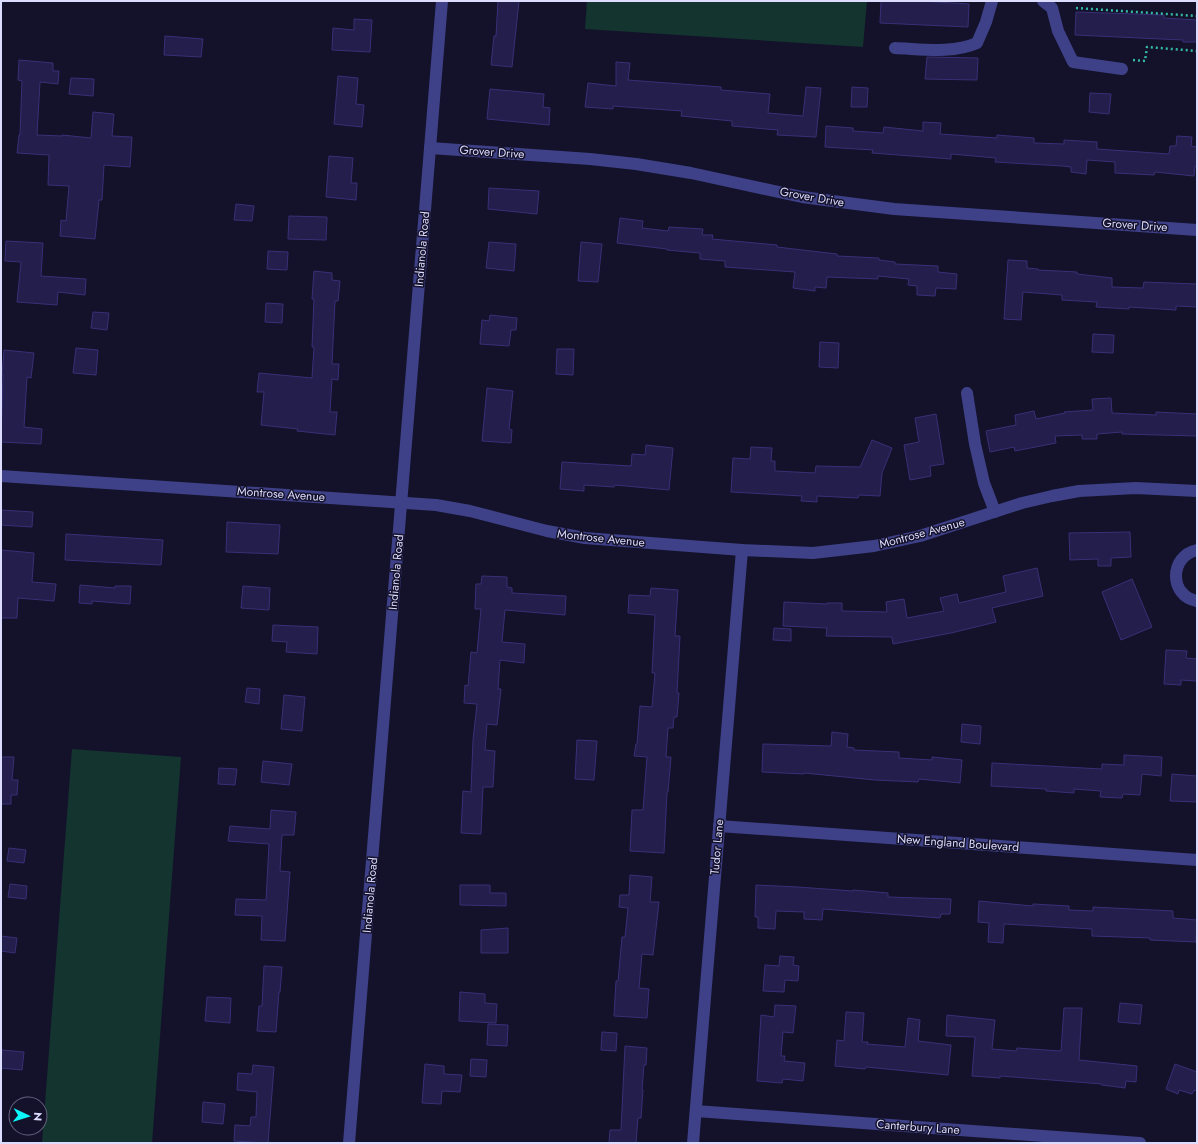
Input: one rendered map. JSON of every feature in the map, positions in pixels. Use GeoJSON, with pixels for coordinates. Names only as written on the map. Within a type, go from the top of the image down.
{"type":"FeatureCollection","features":[{"type":"Feature","properties":{"kind":"street","name":"Indianola Road"},"geometry":{"type":"LineString","coordinates":[[349,1143],[442,1]]}},
{"type":"Feature","properties":{"kind":"street"},"geometry":{"type":"LineString","coordinates":[[895,48],[950,49],[967,47],[977,43],[986,22],[992,1]]}},
{"type":"Feature","properties":{"kind":"street"},"geometry":{"type":"LineString","coordinates":[[1043,1],[1052,8],[1058,31],[1073,62],[1122,69]]}},
{"type":"Feature","properties":{"kind":"street","name":"Grover Drive"},"geometry":{"type":"LineString","coordinates":[[430,148],[590,159],[636,164],[692,173],[802,197],[894,209],[1197,230]]}},
{"type":"Feature","properties":{"kind":"street"},"geometry":{"type":"LineString","coordinates":[[967,393],[975,444],[984,483],[994,512]]}},
{"type":"Feature","properties":{"kind":"street","name":"Montrose Avenue"},"geometry":{"type":"LineString","coordinates":[[1,476],[436,505],[470,510],[547,531],[585,538],[742,550],[813,553],[874,546],[920,536],[1022,503],[1080,492],[1136,488],[1197,491]]}},
{"type":"Feature","properties":{"kind":"street","name":"Tudor Lane"},"geometry":{"type":"LineString","coordinates":[[693,1143],[742,550]]}},
{"type":"Feature","properties":{"kind":"street"},"geometry":{"type":"LineString","coordinates":[[1197,550],[1183,556],[1177,565],[1175,575],[1178,587],[1184,595],[1197,601]]}},
{"type":"Feature","properties":{"kind":"street","name":"New England Boulevard"},"geometry":{"type":"LineString","coordinates":[[719,826],[1197,860]]}},
{"type":"Feature","properties":{"kind":"street","name":"Canterbury Lane"},"geometry":{"type":"LineString","coordinates":[[696,1111],[1140,1143]]}},
{"type":"Feature","properties":{"kind":"path"},"geometry":{"type":"LineString","coordinates":[[1076,8],[1197,16]]}},
{"type":"Feature","properties":{"kind":"path"},"geometry":{"type":"LineString","coordinates":[[1131,60],[1145,61],[1147,47],[1197,51]]}},
{"type":"Feature","properties":{"kind":"green space"},"geometry":{"type":"Polygon","coordinates":[[[587,1],[867,1],[863,47],[585,29],[587,1]]]}},
{"type":"Feature","properties":{"kind":"green space"},"geometry":{"type":"Polygon","coordinates":[[[72,749],[181,757],[152,1143],[42,1143],[43,1136],[48,1136],[48,1096],[46,1096],[72,749]]]}},
{"type":"Feature","properties":{"kind":"building"},"geometry":{"type":"Polygon","coordinates":[[[498,1],[519,1],[512,67],[491,65],[494,36],[496,36],[498,1]]]}},
{"type":"Feature","properties":{"kind":"building"},"geometry":{"type":"Polygon","coordinates":[[[881,1],[920,1],[969,4],[968,27],[880,23],[881,1]]]}},
{"type":"Feature","properties":{"kind":"building"},"geometry":{"type":"Polygon","coordinates":[[[1076,12],[1164,15],[1164,18],[1197,20],[1197,42],[1075,35],[1076,12]]]}},
{"type":"Feature","properties":{"kind":"building"},"geometry":{"type":"Polygon","coordinates":[[[354,19],[372,20],[370,52],[332,50],[333,28],[354,30],[354,19]]]}},
{"type":"Feature","properties":{"kind":"building"},"geometry":{"type":"Polygon","coordinates":[[[165,36],[203,39],[201,57],[164,55],[165,36]]]}},
{"type":"Feature","properties":{"kind":"building"},"geometry":{"type":"Polygon","coordinates":[[[927,57],[978,58],[977,80],[925,79],[927,57]]]}},
{"type":"Feature","properties":{"kind":"building"},"geometry":{"type":"Polygon","coordinates":[[[19,60],[53,63],[53,71],[59,71],[58,84],[40,82],[37,135],[62,135],[91,138],[93,112],[114,114],[112,136],[132,137],[130,167],[104,165],[102,200],[99,200],[95,239],[60,236],[61,220],[66,221],[69,186],[48,185],[49,155],[17,153],[20,135],[22,81],[18,80],[19,60]]]}},
{"type":"Feature","properties":{"kind":"building"},"geometry":{"type":"Polygon","coordinates":[[[616,62],[630,63],[628,80],[721,87],[721,90],[770,94],[768,113],[803,116],[806,87],[821,88],[816,137],[777,135],[778,130],[732,126],[732,121],[681,116],[682,111],[613,106],[613,109],[585,107],[588,83],[616,86],[616,62]]]}},
{"type":"Feature","properties":{"kind":"building"},"geometry":{"type":"Polygon","coordinates":[[[338,76],[358,78],[356,104],[364,105],[362,127],[334,124],[338,76]]]}},
{"type":"Feature","properties":{"kind":"building"},"geometry":{"type":"Polygon","coordinates":[[[71,78],[94,79],[93,96],[69,94],[71,78]]]}},
{"type":"Feature","properties":{"kind":"building"},"geometry":{"type":"Polygon","coordinates":[[[852,87],[868,88],[867,107],[851,107],[852,87]]]}},
{"type":"Feature","properties":{"kind":"building"},"geometry":{"type":"Polygon","coordinates":[[[490,89],[544,94],[543,107],[550,108],[549,125],[487,119],[490,89]]]}},
{"type":"Feature","properties":{"kind":"building"},"geometry":{"type":"Polygon","coordinates":[[[1090,93],[1111,94],[1109,114],[1089,112],[1090,93]]]}},
{"type":"Feature","properties":{"kind":"building"},"geometry":{"type":"Polygon","coordinates":[[[923,122],[941,123],[940,134],[997,138],[997,135],[1034,138],[1034,143],[1064,144],[1064,140],[1097,142],[1097,149],[1169,154],[1170,146],[1176,146],[1177,136],[1192,137],[1191,146],[1197,147],[1197,166],[1195,166],[1194,176],[1155,172],[1154,175],[1115,173],[1115,162],[1087,160],[1086,174],[1071,172],[1071,167],[995,162],[996,158],[951,154],[951,159],[872,153],[873,150],[825,147],[826,126],[853,128],[853,131],[883,133],[884,127],[923,131],[923,122]]]}},
{"type":"Feature","properties":{"kind":"building"},"geometry":{"type":"Polygon","coordinates":[[[329,156],[353,158],[351,183],[357,183],[356,200],[326,197],[329,156]]]}},
{"type":"Feature","properties":{"kind":"building"},"geometry":{"type":"Polygon","coordinates":[[[489,188],[539,191],[537,214],[488,209],[489,188]]]}},
{"type":"Feature","properties":{"kind":"building"},"geometry":{"type":"Polygon","coordinates":[[[236,204],[254,206],[252,221],[234,220],[236,204]]]}},
{"type":"Feature","properties":{"kind":"building"},"geometry":{"type":"Polygon","coordinates":[[[289,216],[327,217],[326,240],[288,239],[289,216]]]}},
{"type":"Feature","properties":{"kind":"building"},"geometry":{"type":"Polygon","coordinates":[[[620,218],[643,221],[642,228],[668,231],[669,227],[703,229],[702,235],[713,235],[712,239],[777,245],[777,247],[837,254],[837,256],[879,258],[879,260],[895,262],[895,264],[938,266],[938,272],[957,274],[956,289],[936,288],[935,296],[917,295],[917,286],[908,285],[909,279],[878,276],[878,279],[827,277],[826,288],[815,287],[815,291],[793,288],[795,272],[725,267],[725,261],[700,259],[700,253],[617,243],[620,218]]]}},
{"type":"Feature","properties":{"kind":"building"},"geometry":{"type":"Polygon","coordinates":[[[6,241],[43,243],[41,276],[86,279],[85,295],[58,292],[57,305],[17,302],[21,262],[5,261],[6,241]]]}},
{"type":"Feature","properties":{"kind":"building"},"geometry":{"type":"Polygon","coordinates":[[[489,242],[516,244],[514,271],[486,268],[489,242]]]}},
{"type":"Feature","properties":{"kind":"building"},"geometry":{"type":"Polygon","coordinates":[[[581,242],[602,244],[598,282],[578,281],[581,242]]]}},
{"type":"Feature","properties":{"kind":"building"},"geometry":{"type":"Polygon","coordinates":[[[268,251],[288,252],[287,270],[267,269],[268,251]]]}},
{"type":"Feature","properties":{"kind":"building"},"geometry":{"type":"Polygon","coordinates":[[[1008,260],[1027,261],[1027,268],[1038,270],[1077,272],[1077,274],[1112,278],[1112,287],[1143,288],[1144,282],[1197,284],[1197,307],[1176,306],[1176,310],[1129,307],[1129,309],[1096,307],[1097,302],[1062,300],[1062,295],[1023,292],[1021,320],[1004,319],[1008,260]]]}},
{"type":"Feature","properties":{"kind":"building"},"geometry":{"type":"Polygon","coordinates":[[[314,271],[332,273],[332,280],[340,281],[338,301],[335,301],[332,364],[339,364],[338,380],[332,379],[330,412],[337,412],[335,435],[261,425],[264,392],[257,392],[259,373],[312,378],[314,347],[312,347],[314,299],[312,299],[314,271]]]}},
{"type":"Feature","properties":{"kind":"building"},"geometry":{"type":"Polygon","coordinates":[[[266,303],[283,304],[282,323],[265,322],[266,303]]]}},
{"type":"Feature","properties":{"kind":"building"},"geometry":{"type":"Polygon","coordinates":[[[93,312],[109,313],[107,330],[91,328],[93,312]]]}},
{"type":"Feature","properties":{"kind":"building"},"geometry":{"type":"Polygon","coordinates":[[[490,315],[517,318],[516,330],[511,330],[509,346],[480,344],[482,320],[489,321],[490,315]]]}},
{"type":"Feature","properties":{"kind":"building"},"geometry":{"type":"Polygon","coordinates":[[[1093,334],[1114,335],[1113,353],[1092,352],[1093,334]]]}},
{"type":"Feature","properties":{"kind":"building"},"geometry":{"type":"Polygon","coordinates":[[[820,342],[839,343],[838,368],[819,367],[820,342]]]}},
{"type":"Feature","properties":{"kind":"building"},"geometry":{"type":"Polygon","coordinates":[[[76,348],[98,350],[96,375],[73,373],[76,348]]]}},
{"type":"Feature","properties":{"kind":"building"},"geometry":{"type":"Polygon","coordinates":[[[557,349],[574,349],[573,375],[556,374],[557,349]]]}},
{"type":"Feature","properties":{"kind":"building"},"geometry":{"type":"Polygon","coordinates":[[[4,350],[34,353],[31,378],[27,377],[24,427],[42,429],[41,444],[1,442],[4,350]]]}},
{"type":"Feature","properties":{"kind":"building"},"geometry":{"type":"Polygon","coordinates":[[[487,388],[513,391],[509,429],[512,430],[511,443],[482,441],[487,388]]]}},
{"type":"Feature","properties":{"kind":"building"},"geometry":{"type":"Polygon","coordinates":[[[1111,398],[1112,413],[1156,415],[1156,412],[1197,414],[1197,436],[1122,434],[1122,432],[1097,434],[1097,439],[1082,439],[1082,435],[1055,436],[1056,443],[1015,451],[1014,447],[990,452],[986,431],[1016,425],[1015,415],[1034,411],[1036,419],[1065,413],[1064,412],[1093,410],[1092,399],[1111,398]]]}},
{"type":"Feature","properties":{"kind":"building"},"geometry":{"type":"Polygon","coordinates":[[[936,414],[944,464],[930,466],[931,476],[910,480],[904,445],[919,442],[915,418],[936,414]]]}},
{"type":"Feature","properties":{"kind":"building"},"geometry":{"type":"Polygon","coordinates":[[[872,440],[892,448],[882,473],[880,496],[859,495],[858,498],[817,496],[817,502],[801,501],[802,496],[731,492],[733,458],[750,459],[751,447],[772,448],[771,461],[775,461],[775,471],[815,473],[816,466],[860,467],[872,440]]]}},
{"type":"Feature","properties":{"kind":"building"},"geometry":{"type":"Polygon","coordinates":[[[646,445],[673,448],[669,490],[615,485],[614,487],[584,485],[584,491],[560,489],[562,462],[631,466],[632,454],[645,455],[646,445]]]}},
{"type":"Feature","properties":{"kind":"building"},"geometry":{"type":"Polygon","coordinates":[[[1,510],[33,512],[32,527],[1,525],[1,510]]]}},
{"type":"Feature","properties":{"kind":"building"},"geometry":{"type":"Polygon","coordinates":[[[227,522],[280,525],[278,554],[226,552],[227,522]]]}},
{"type":"Feature","properties":{"kind":"building"},"geometry":{"type":"Polygon","coordinates":[[[1130,532],[1131,557],[1111,558],[1111,566],[1098,566],[1098,559],[1070,560],[1069,533],[1130,532]]]}},
{"type":"Feature","properties":{"kind":"building"},"geometry":{"type":"Polygon","coordinates":[[[66,534],[163,540],[161,565],[65,560],[66,534]]]}},
{"type":"Feature","properties":{"kind":"building"},"geometry":{"type":"Polygon","coordinates":[[[1,550],[34,553],[32,582],[56,584],[54,601],[18,598],[17,618],[1,618],[1,550]]]}},
{"type":"Feature","properties":{"kind":"building"},"geometry":{"type":"Polygon","coordinates":[[[1037,568],[1043,596],[992,608],[996,622],[951,633],[893,644],[892,637],[826,636],[827,628],[783,626],[784,602],[827,604],[842,603],[842,611],[887,612],[886,602],[904,599],[907,618],[944,611],[940,598],[957,594],[959,603],[1006,592],[1003,576],[1037,568]]]}},
{"type":"Feature","properties":{"kind":"building"},"geometry":{"type":"Polygon","coordinates":[[[482,576],[507,577],[507,587],[512,588],[512,593],[566,596],[565,615],[505,610],[502,642],[525,644],[524,663],[500,660],[498,689],[501,689],[497,725],[487,724],[485,750],[495,751],[493,787],[483,787],[481,834],[461,833],[463,791],[471,792],[473,740],[477,704],[464,703],[465,685],[468,686],[471,652],[477,653],[481,609],[475,609],[476,584],[481,584],[482,576]]]}},
{"type":"Feature","properties":{"kind":"building"},"geometry":{"type":"Polygon","coordinates":[[[1132,579],[1152,627],[1121,640],[1102,592],[1132,579]]]}},
{"type":"Feature","properties":{"kind":"building"},"geometry":{"type":"Polygon","coordinates":[[[80,585],[115,588],[115,586],[131,586],[130,604],[92,601],[92,604],[79,603],[80,585]]]}},
{"type":"Feature","properties":{"kind":"building"},"geometry":{"type":"Polygon","coordinates":[[[243,586],[270,588],[269,610],[241,608],[243,586]]]}},
{"type":"Feature","properties":{"kind":"building"},"geometry":{"type":"Polygon","coordinates":[[[651,588],[678,590],[675,636],[680,636],[677,693],[679,693],[677,717],[674,717],[673,728],[668,728],[666,757],[671,757],[667,792],[664,853],[630,851],[632,810],[643,810],[647,757],[634,756],[637,744],[640,706],[652,707],[655,673],[652,673],[655,615],[628,613],[629,595],[650,596],[651,588]]]}},
{"type":"Feature","properties":{"kind":"building"},"geometry":{"type":"Polygon","coordinates":[[[273,625],[318,627],[317,654],[286,652],[287,642],[272,641],[273,625]]]}},
{"type":"Feature","properties":{"kind":"building"},"geometry":{"type":"Polygon","coordinates":[[[774,628],[791,629],[791,641],[773,640],[774,628]]]}},
{"type":"Feature","properties":{"kind":"building"},"geometry":{"type":"Polygon","coordinates":[[[1166,650],[1187,651],[1186,658],[1197,659],[1197,681],[1181,680],[1181,685],[1164,684],[1166,650]]]}},
{"type":"Feature","properties":{"kind":"building"},"geometry":{"type":"Polygon","coordinates":[[[247,688],[260,689],[259,704],[245,702],[247,688]]]}},
{"type":"Feature","properties":{"kind":"building"},"geometry":{"type":"Polygon","coordinates":[[[284,695],[305,697],[302,731],[281,729],[284,695]]]}},
{"type":"Feature","properties":{"kind":"building"},"geometry":{"type":"Polygon","coordinates":[[[962,724],[981,726],[980,744],[961,742],[962,724]]]}},
{"type":"Feature","properties":{"kind":"building"},"geometry":{"type":"Polygon","coordinates":[[[832,732],[848,734],[847,747],[854,748],[854,750],[899,752],[899,758],[932,760],[932,757],[962,760],[960,783],[919,779],[918,782],[875,780],[804,773],[762,772],[763,744],[831,746],[832,732]]]}},
{"type":"Feature","properties":{"kind":"building"},"geometry":{"type":"Polygon","coordinates":[[[577,740],[597,741],[594,780],[575,779],[577,740]]]}},
{"type":"Feature","properties":{"kind":"building"},"geometry":{"type":"Polygon","coordinates":[[[1124,755],[1162,757],[1161,776],[1142,774],[1140,795],[1123,794],[1122,798],[1100,797],[1101,791],[1074,789],[1074,793],[1046,791],[1046,789],[991,786],[992,763],[1102,769],[1102,764],[1124,765],[1124,755]]]}},
{"type":"Feature","properties":{"kind":"building"},"geometry":{"type":"Polygon","coordinates":[[[1,757],[14,757],[12,780],[18,780],[17,795],[11,795],[11,804],[1,804],[1,757]]]}},
{"type":"Feature","properties":{"kind":"building"},"geometry":{"type":"Polygon","coordinates":[[[263,761],[292,764],[289,785],[261,782],[263,761]]]}},
{"type":"Feature","properties":{"kind":"building"},"geometry":{"type":"Polygon","coordinates":[[[219,768],[237,769],[235,785],[218,784],[219,768]]]}},
{"type":"Feature","properties":{"kind":"building"},"geometry":{"type":"Polygon","coordinates":[[[1172,774],[1197,776],[1197,802],[1170,801],[1172,774]]]}},
{"type":"Feature","properties":{"kind":"building"},"geometry":{"type":"Polygon","coordinates":[[[271,810],[296,812],[294,835],[282,835],[280,871],[290,872],[285,941],[261,940],[262,916],[235,915],[236,899],[266,900],[269,844],[228,841],[230,826],[270,829],[271,810]]]}},
{"type":"Feature","properties":{"kind":"building"},"geometry":{"type":"Polygon","coordinates":[[[9,848],[26,850],[24,863],[7,861],[9,848]]]}},
{"type":"Feature","properties":{"kind":"building"},"geometry":{"type":"Polygon","coordinates":[[[630,875],[652,877],[650,902],[659,902],[653,955],[642,954],[639,988],[649,989],[647,1018],[614,1016],[616,981],[618,981],[622,937],[625,937],[628,908],[619,907],[620,895],[629,895],[630,875]]]}},
{"type":"Feature","properties":{"kind":"building"},"geometry":{"type":"Polygon","coordinates":[[[10,884],[27,886],[26,899],[8,897],[10,884]]]}},
{"type":"Feature","properties":{"kind":"building"},"geometry":{"type":"Polygon","coordinates":[[[460,885],[490,885],[490,893],[506,893],[506,906],[460,905],[460,885]]]}},
{"type":"Feature","properties":{"kind":"building"},"geometry":{"type":"Polygon","coordinates":[[[756,885],[888,893],[888,897],[951,899],[950,914],[941,914],[940,918],[823,909],[822,920],[804,919],[804,912],[776,911],[775,929],[758,928],[758,917],[755,917],[756,885]]]}},
{"type":"Feature","properties":{"kind":"building"},"geometry":{"type":"Polygon","coordinates":[[[979,901],[1033,906],[1033,904],[1069,906],[1069,910],[1093,911],[1093,907],[1173,911],[1173,918],[1197,920],[1196,942],[1150,940],[1150,938],[1092,936],[1092,929],[1004,924],[1003,943],[988,942],[989,923],[978,922],[979,901]]]}},
{"type":"Feature","properties":{"kind":"building"},"geometry":{"type":"Polygon","coordinates":[[[508,928],[508,953],[481,953],[481,930],[508,928]]]}},
{"type":"Feature","properties":{"kind":"building"},"geometry":{"type":"Polygon","coordinates":[[[1,936],[17,938],[15,953],[1,951],[1,936]]]}},
{"type":"Feature","properties":{"kind":"building"},"geometry":{"type":"Polygon","coordinates":[[[780,956],[794,957],[793,965],[799,966],[798,981],[785,980],[784,992],[763,991],[765,965],[779,966],[780,956]]]}},
{"type":"Feature","properties":{"kind":"building"},"geometry":{"type":"Polygon","coordinates":[[[264,966],[282,967],[276,1032],[257,1031],[259,1006],[262,1006],[264,966]]]}},
{"type":"Feature","properties":{"kind":"building"},"geometry":{"type":"Polygon","coordinates":[[[460,992],[485,994],[485,1003],[497,1004],[496,1023],[459,1021],[460,992]]]}},
{"type":"Feature","properties":{"kind":"building"},"geometry":{"type":"Polygon","coordinates":[[[207,997],[231,998],[230,1023],[205,1021],[207,997]]]}},
{"type":"Feature","properties":{"kind":"building"},"geometry":{"type":"Polygon","coordinates":[[[1120,1003],[1142,1005],[1140,1024],[1118,1022],[1120,1003]]]}},
{"type":"Feature","properties":{"kind":"building"},"geometry":{"type":"Polygon","coordinates":[[[775,1005],[796,1006],[793,1033],[783,1032],[781,1056],[785,1056],[784,1061],[805,1063],[803,1081],[783,1079],[782,1083],[757,1081],[761,1015],[774,1017],[775,1005]]]}},
{"type":"Feature","properties":{"kind":"building"},"geometry":{"type":"Polygon","coordinates":[[[1064,1008],[1082,1008],[1079,1060],[1137,1066],[1136,1082],[1126,1081],[1125,1088],[1102,1084],[1000,1076],[1000,1078],[972,1076],[975,1037],[946,1036],[947,1015],[995,1020],[992,1049],[1016,1051],[1017,1048],[1061,1051],[1064,1008]]]}},
{"type":"Feature","properties":{"kind":"building"},"geometry":{"type":"Polygon","coordinates":[[[846,1012],[864,1013],[862,1042],[868,1042],[867,1044],[905,1047],[908,1018],[920,1020],[918,1041],[951,1045],[948,1075],[866,1067],[865,1069],[835,1066],[837,1040],[844,1041],[846,1012]]]}},
{"type":"Feature","properties":{"kind":"building"},"geometry":{"type":"Polygon","coordinates":[[[488,1024],[508,1025],[507,1046],[487,1045],[488,1024]]]}},
{"type":"Feature","properties":{"kind":"building"},"geometry":{"type":"Polygon","coordinates":[[[602,1032],[617,1033],[616,1051],[601,1050],[602,1032]]]}},
{"type":"Feature","properties":{"kind":"building"},"geometry":{"type":"Polygon","coordinates":[[[625,1046],[647,1048],[646,1065],[644,1065],[641,1118],[638,1118],[636,1143],[609,1143],[610,1130],[621,1130],[625,1046]]]}},
{"type":"Feature","properties":{"kind":"building"},"geometry":{"type":"Polygon","coordinates":[[[2,1050],[24,1052],[22,1070],[1,1068],[2,1050]]]}},
{"type":"Feature","properties":{"kind":"building"},"geometry":{"type":"Polygon","coordinates":[[[471,1059],[487,1060],[486,1077],[470,1076],[471,1059]]]}},
{"type":"Feature","properties":{"kind":"building"},"geometry":{"type":"Polygon","coordinates":[[[425,1064],[444,1066],[444,1074],[462,1075],[460,1092],[442,1091],[441,1104],[422,1103],[425,1064]]]}},
{"type":"Feature","properties":{"kind":"building"},"geometry":{"type":"Polygon","coordinates":[[[1175,1064],[1197,1072],[1197,1091],[1194,1090],[1192,1094],[1179,1090],[1178,1094],[1166,1089],[1175,1064]]]}},
{"type":"Feature","properties":{"kind":"building"},"geometry":{"type":"Polygon","coordinates":[[[253,1065],[274,1067],[268,1143],[234,1141],[235,1125],[250,1126],[251,1117],[256,1117],[257,1092],[237,1090],[238,1073],[252,1074],[253,1065]]]}},
{"type":"Feature","properties":{"kind":"building"},"geometry":{"type":"Polygon","coordinates":[[[203,1102],[225,1104],[223,1124],[202,1122],[203,1102]]]}}]}
